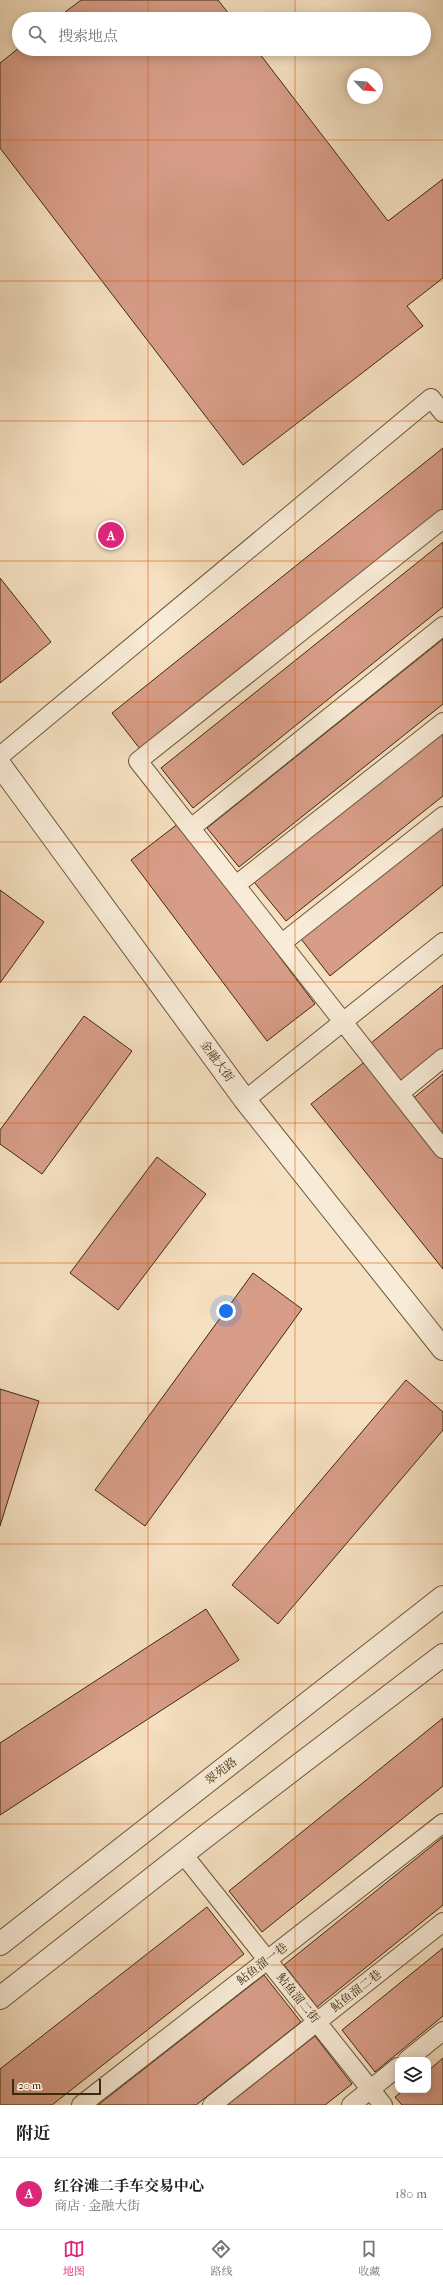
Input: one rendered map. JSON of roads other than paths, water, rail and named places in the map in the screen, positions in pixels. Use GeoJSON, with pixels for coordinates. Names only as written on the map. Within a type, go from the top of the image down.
{"type":"FeatureCollection","features":[{"type":"Feature","properties":{"kind":"street","name":"金融大街"},"geometry":{"type":"LineString","coordinates":[[0,766],[245,1100],[443,1350]]}},
{"type":"Feature","properties":{"kind":"street","name":"翠苑路"},"geometry":{"type":"LineString","coordinates":[[0,1944],[443,1597]]}},
{"type":"Feature","properties":{"kind":"street"},"geometry":{"type":"LineString","coordinates":[[0,1998],[183,1854],[443,1655]]}},
{"type":"Feature","properties":{"kind":"lane"},"geometry":{"type":"LineString","coordinates":[[0,756],[437,394],[443,412]]}},
{"type":"Feature","properties":{"kind":"lane"},"geometry":{"type":"LineString","coordinates":[[443,519],[138,761],[443,1149]]}},
{"type":"Feature","properties":{"kind":"lane"},"geometry":{"type":"LineString","coordinates":[[191,828],[443,626]]}},
{"type":"Feature","properties":{"kind":"lane"},"geometry":{"type":"LineString","coordinates":[[236,885],[443,722]]}},
{"type":"Feature","properties":{"kind":"lane"},"geometry":{"type":"LineString","coordinates":[[282,943],[443,816]]}},
{"type":"Feature","properties":{"kind":"lane"},"geometry":{"type":"LineString","coordinates":[[245,1100],[443,942]]}},
{"type":"Feature","properties":{"kind":"lane"},"geometry":{"type":"LineString","coordinates":[[400,1093],[443,1058]]}},
{"type":"Feature","properties":{"kind":"lane","name":"鲇鱼溜一巷"},"geometry":{"type":"LineString","coordinates":[[81,2105],[443,1822]]}},
{"type":"Feature","properties":{"kind":"lane","name":"鲇鱼溜二街"},"geometry":{"type":"LineString","coordinates":[[183,1854],[383,2105]]}},
{"type":"Feature","properties":{"kind":"lane","name":"鲇鱼溜二巷"},"geometry":{"type":"LineString","coordinates":[[212,2105],[443,1922]]}},
{"type":"Feature","properties":{"kind":"lane"},"geometry":{"type":"LineString","coordinates":[[411,2057],[443,2031]]}},
{"type":"Feature","properties":{"kind":"lane"},"geometry":{"type":"LineString","coordinates":[[351,2105],[395,2069]]}},
{"type":"Feature","properties":{"kind":"place","name":"红谷滩二手车交易中心"},"geometry":{"type":"Point","coordinates":[111,535]}}]}
